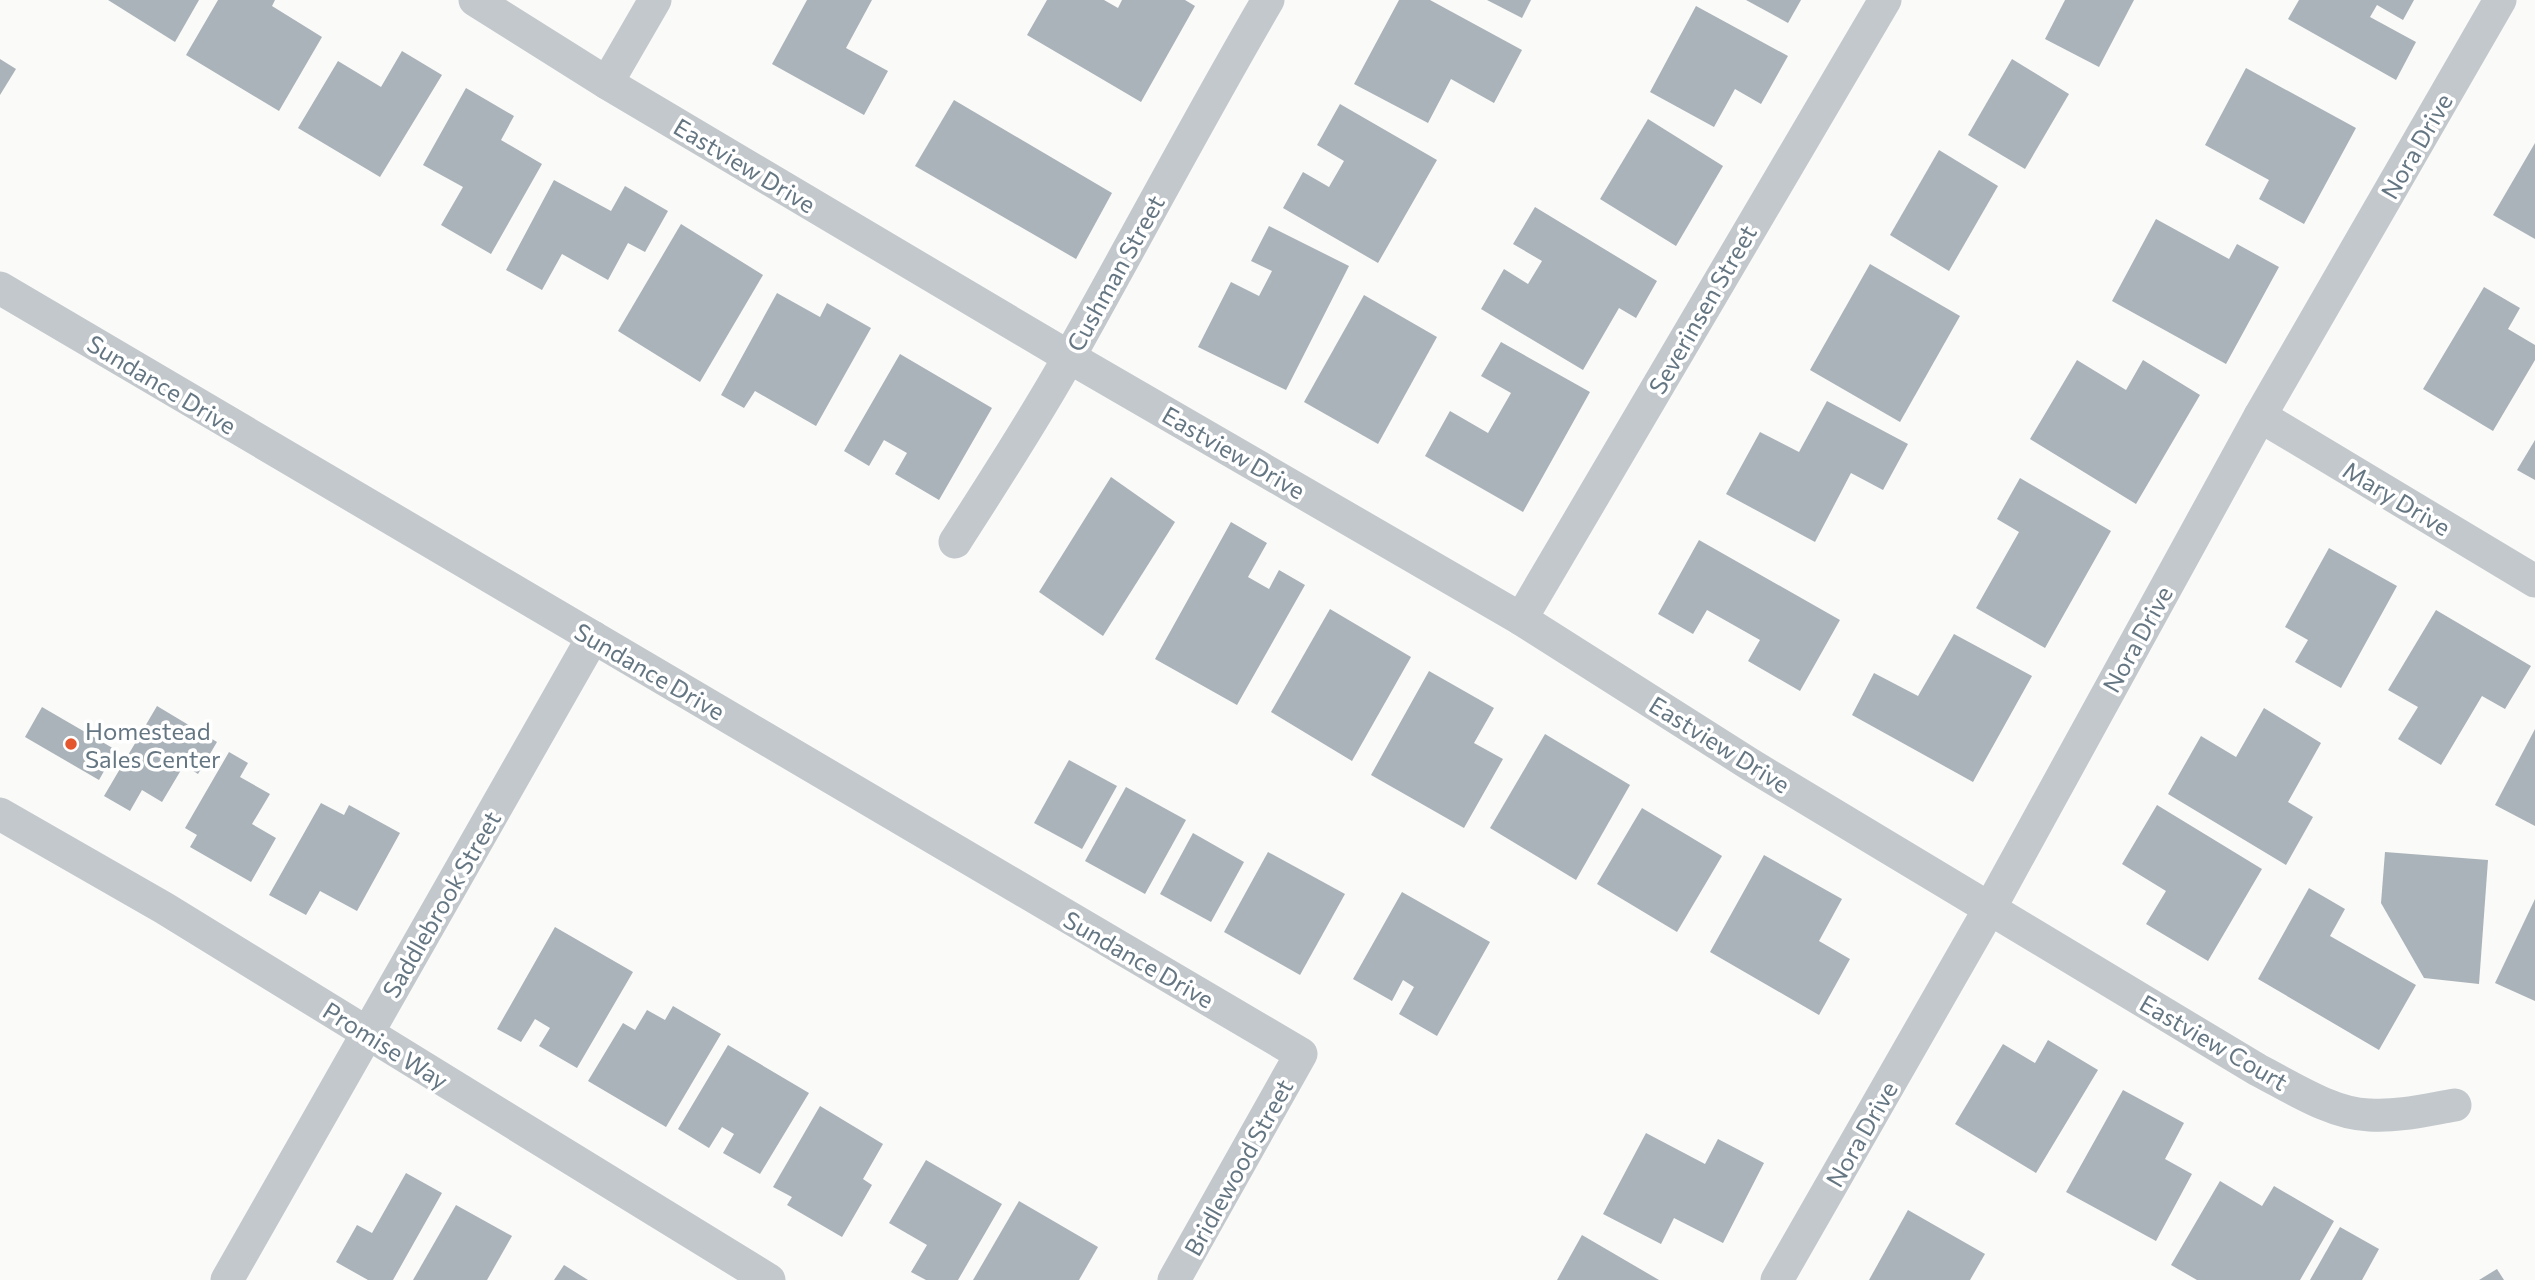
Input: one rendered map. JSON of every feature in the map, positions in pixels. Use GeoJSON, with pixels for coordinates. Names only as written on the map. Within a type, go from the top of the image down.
{"type":"FeatureCollection","features":[{"type":"Feature","properties":{"kind":"street","name":"Eastview Drive"},"geometry":{"type":"LineString","coordinates":[[475,0],[607,83],[1069,357],[1521,619],[1752,765],[1990,908]]}},
{"type":"Feature","properties":{"kind":"street"},"geometry":{"type":"LineString","coordinates":[[607,83],[655,0]]}},
{"type":"Feature","properties":{"kind":"street","name":"Cushman Street"},"geometry":{"type":"LineString","coordinates":[[955,542],[1010,457],[1069,357],[1201,115],[1268,0]]}},
{"type":"Feature","properties":{"kind":"street","name":"Severinsen Street"},"geometry":{"type":"LineString","coordinates":[[1521,619],[1885,0]]}},
{"type":"Feature","properties":{"kind":"street","name":"Nora Drive"},"geometry":{"type":"LineString","coordinates":[[1777,1280],[1990,908],[2260,416],[2500,0]]}},
{"type":"Feature","properties":{"kind":"street","name":"Sundance Drive"},"geometry":{"type":"LineString","coordinates":[[0,288],[1301,1054]]}},
{"type":"Feature","properties":{"kind":"street","name":"Mary Drive"},"geometry":{"type":"LineString","coordinates":[[2260,416],[2535,581]]}},
{"type":"Feature","properties":{"kind":"street","name":"Saddlebrook Street"},"geometry":{"type":"LineString","coordinates":[[227,1280],[593,638]]}},
{"type":"Feature","properties":{"kind":"street","name":"Promise Way"},"geometry":{"type":"LineString","coordinates":[[0,814],[164,908],[769,1280]]}},
{"type":"Feature","properties":{"kind":"street","name":"Eastview Court"},"geometry":{"type":"LineString","coordinates":[[1990,908],[2258,1070],[2323,1104],[2366,1115],[2403,1115],[2455,1105]]}},
{"type":"Feature","properties":{"kind":"street","name":"Bridlewood Street"},"geometry":{"type":"LineString","coordinates":[[1174,1280],[1301,1054]]}},
{"type":"Feature","properties":{"kind":"building"},"geometry":{"type":"Polygon","coordinates":[[[108,0],[199,0],[175,42],[108,0]]]}},
{"type":"Feature","properties":{"kind":"building"},"geometry":{"type":"Polygon","coordinates":[[[218,0],[275,0],[272,6],[322,37],[279,111],[186,55],[218,0]]]}},
{"type":"Feature","properties":{"kind":"building"},"geometry":{"type":"Polygon","coordinates":[[[807,0],[872,0],[846,48],[888,71],[864,115],[772,64],[807,0]]]}},
{"type":"Feature","properties":{"kind":"building"},"geometry":{"type":"Polygon","coordinates":[[[1047,0],[1104,0],[1118,8],[1122,0],[1185,0],[1195,6],[1141,102],[1027,35],[1047,0]]]}},
{"type":"Feature","properties":{"kind":"building"},"geometry":{"type":"Polygon","coordinates":[[[1399,0],[1430,0],[1522,50],[1494,103],[1451,79],[1428,123],[1354,84],[1399,0]]]}},
{"type":"Feature","properties":{"kind":"building"},"geometry":{"type":"Polygon","coordinates":[[[1487,0],[1531,0],[1522,18],[1487,0]]]}},
{"type":"Feature","properties":{"kind":"building"},"geometry":{"type":"Polygon","coordinates":[[[1746,0],[1801,0],[1788,23],[1746,0]]]}},
{"type":"Feature","properties":{"kind":"building"},"geometry":{"type":"Polygon","coordinates":[[[2065,0],[2134,0],[2099,67],[2045,39],[2065,0]]]}},
{"type":"Feature","properties":{"kind":"building"},"geometry":{"type":"Polygon","coordinates":[[[2299,0],[2414,0],[2403,20],[2377,5],[2370,17],[2416,42],[2396,80],[2288,19],[2299,0]]]}},
{"type":"Feature","properties":{"kind":"building"},"geometry":{"type":"Polygon","coordinates":[[[1696,6],[1788,56],[1761,104],[1735,89],[1714,127],[1650,92],[1696,6]]]}},
{"type":"Feature","properties":{"kind":"building"},"geometry":{"type":"Polygon","coordinates":[[[402,51],[442,75],[380,177],[298,128],[338,61],[381,87],[402,51]]]}},
{"type":"Feature","properties":{"kind":"building"},"geometry":{"type":"Polygon","coordinates":[[[0,59],[16,69],[0,95],[0,59]]]}},
{"type":"Feature","properties":{"kind":"building"},"geometry":{"type":"Polygon","coordinates":[[[2012,59],[2069,94],[2025,169],[1968,135],[2012,59]]]}},
{"type":"Feature","properties":{"kind":"building"},"geometry":{"type":"Polygon","coordinates":[[[2246,68],[2356,128],[2304,224],[2259,199],[2269,180],[2205,145],[2246,68]]]}},
{"type":"Feature","properties":{"kind":"building"},"geometry":{"type":"Polygon","coordinates":[[[466,88],[514,116],[501,140],[542,164],[491,254],[441,225],[463,187],[423,165],[466,88]]]}},
{"type":"Feature","properties":{"kind":"building"},"geometry":{"type":"Polygon","coordinates":[[[954,100],[1112,193],[1076,259],[915,166],[954,100]]]}},
{"type":"Feature","properties":{"kind":"building"},"geometry":{"type":"Polygon","coordinates":[[[1340,104],[1437,160],[1378,263],[1283,208],[1303,172],[1329,187],[1344,161],[1317,145],[1340,104]]]}},
{"type":"Feature","properties":{"kind":"building"},"geometry":{"type":"Polygon","coordinates":[[[1648,119],[1723,166],[1676,246],[1600,199],[1648,119]]]}},
{"type":"Feature","properties":{"kind":"building"},"geometry":{"type":"Polygon","coordinates":[[[2535,143],[2535,239],[2493,215],[2535,143]]]}},
{"type":"Feature","properties":{"kind":"building"},"geometry":{"type":"Polygon","coordinates":[[[1939,150],[1998,186],[1949,271],[1890,235],[1939,150]]]}},
{"type":"Feature","properties":{"kind":"building"},"geometry":{"type":"Polygon","coordinates":[[[554,180],[611,211],[625,186],[668,211],[645,252],[628,243],[608,280],[562,254],[542,290],[506,270],[554,180]]]}},
{"type":"Feature","properties":{"kind":"building"},"geometry":{"type":"Polygon","coordinates":[[[1535,207],[1657,281],[1636,318],[1619,308],[1583,370],[1481,309],[1504,269],[1528,284],[1542,261],[1513,244],[1535,207]]]}},
{"type":"Feature","properties":{"kind":"building"},"geometry":{"type":"Polygon","coordinates":[[[2156,219],[2229,259],[2237,244],[2279,267],[2226,364],[2112,301],[2156,219]]]}},
{"type":"Feature","properties":{"kind":"building"},"geometry":{"type":"Polygon","coordinates":[[[681,224],[763,275],[700,382],[618,331],[681,224]]]}},
{"type":"Feature","properties":{"kind":"building"},"geometry":{"type":"Polygon","coordinates":[[[1269,226],[1349,266],[1286,390],[1198,347],[1231,282],[1259,296],[1272,271],[1251,261],[1269,226]]]}},
{"type":"Feature","properties":{"kind":"building"},"geometry":{"type":"Polygon","coordinates":[[[1870,264],[1960,316],[1900,422],[1810,370],[1870,264]]]}},
{"type":"Feature","properties":{"kind":"building"},"geometry":{"type":"Polygon","coordinates":[[[2484,287],[2520,308],[2508,329],[2535,345],[2535,360],[2493,431],[2423,389],[2484,287]]]}},
{"type":"Feature","properties":{"kind":"building"},"geometry":{"type":"Polygon","coordinates":[[[777,293],[820,317],[827,303],[871,328],[816,426],[755,391],[744,408],[721,395],[777,293]]]}},
{"type":"Feature","properties":{"kind":"building"},"geometry":{"type":"Polygon","coordinates":[[[1364,295],[1437,337],[1378,444],[1304,402],[1364,295]]]}},
{"type":"Feature","properties":{"kind":"building"},"geometry":{"type":"Polygon","coordinates":[[[1501,342],[1590,392],[1523,512],[1425,456],[1450,411],[1488,433],[1511,393],[1481,376],[1501,342]]]}},
{"type":"Feature","properties":{"kind":"building"},"geometry":{"type":"Polygon","coordinates":[[[900,354],[992,408],[939,500],[895,474],[907,453],[884,440],[869,466],[844,451],[900,354]]]}},
{"type":"Feature","properties":{"kind":"building"},"geometry":{"type":"Polygon","coordinates":[[[2077,360],[2126,390],[2143,360],[2200,395],[2136,504],[2030,439],[2077,360]]]}},
{"type":"Feature","properties":{"kind":"building"},"geometry":{"type":"Polygon","coordinates":[[[1827,401],[1908,444],[1883,490],[1851,473],[1815,542],[1726,494],[1760,432],[1799,452],[1827,401]]]}},
{"type":"Feature","properties":{"kind":"building"},"geometry":{"type":"Polygon","coordinates":[[[2535,440],[2535,480],[2517,470],[2535,440]]]}},
{"type":"Feature","properties":{"kind":"building"},"geometry":{"type":"Polygon","coordinates":[[[1111,477],[1175,522],[1103,636],[1039,592],[1111,477]]]}},
{"type":"Feature","properties":{"kind":"building"},"geometry":{"type":"Polygon","coordinates":[[[2020,478],[2111,531],[2045,648],[1976,608],[2019,532],[1997,519],[2020,478]]]}},
{"type":"Feature","properties":{"kind":"building"},"geometry":{"type":"Polygon","coordinates":[[[1231,522],[1267,543],[1248,577],[1269,589],[1279,570],[1305,585],[1237,705],[1155,659],[1231,522]]]}},
{"type":"Feature","properties":{"kind":"building"},"geometry":{"type":"Polygon","coordinates":[[[1699,540],[1840,620],[1800,691],[1748,661],[1760,640],[1707,610],[1693,634],[1658,614],[1699,540]]]}},
{"type":"Feature","properties":{"kind":"building"},"geometry":{"type":"Polygon","coordinates":[[[2329,548],[2397,586],[2341,688],[2295,662],[2308,640],[2285,627],[2329,548]]]}},
{"type":"Feature","properties":{"kind":"building"},"geometry":{"type":"Polygon","coordinates":[[[1330,609],[1411,657],[1352,761],[1271,712],[1330,609]]]}},
{"type":"Feature","properties":{"kind":"building"},"geometry":{"type":"Polygon","coordinates":[[[2436,610],[2531,666],[2505,709],[2482,696],[2441,765],[2398,739],[2418,707],[2388,690],[2436,610]]]}},
{"type":"Feature","properties":{"kind":"building"},"geometry":{"type":"Polygon","coordinates":[[[1954,634],[2032,676],[1973,782],[1852,715],[1874,673],[1918,696],[1954,634]]]}},
{"type":"Feature","properties":{"kind":"building"},"geometry":{"type":"Polygon","coordinates":[[[1429,671],[1494,708],[1474,743],[1503,759],[1464,828],[1371,775],[1429,671]]]}},
{"type":"Feature","properties":{"kind":"building"},"geometry":{"type":"Polygon","coordinates":[[[157,706],[217,742],[198,774],[184,765],[162,802],[142,790],[130,811],[104,796],[157,706]]]}},
{"type":"Feature","properties":{"kind":"building","name":"Homestead Sales Center"},"geometry":{"type":"Polygon","coordinates":[[[42,707],[116,750],[99,780],[25,737],[42,707]]]}},
{"type":"Feature","properties":{"kind":"building"},"geometry":{"type":"Polygon","coordinates":[[[2264,708],[2321,743],[2288,802],[2313,817],[2286,865],[2168,794],[2201,736],[2236,757],[2264,708]]]}},
{"type":"Feature","properties":{"kind":"building"},"geometry":{"type":"Polygon","coordinates":[[[2535,729],[2535,826],[2495,805],[2535,729]]]}},
{"type":"Feature","properties":{"kind":"building"},"geometry":{"type":"Polygon","coordinates":[[[1545,734],[1630,785],[1576,880],[1490,828],[1545,734]]]}},
{"type":"Feature","properties":{"kind":"building"},"geometry":{"type":"Polygon","coordinates":[[[229,752],[248,763],[240,777],[270,794],[252,824],[276,838],[251,882],[190,847],[197,835],[185,828],[229,752]]]}},
{"type":"Feature","properties":{"kind":"building"},"geometry":{"type":"Polygon","coordinates":[[[1069,760],[1117,786],[1082,849],[1034,823],[1069,760]]]}},
{"type":"Feature","properties":{"kind":"building"},"geometry":{"type":"Polygon","coordinates":[[[1126,787],[1186,820],[1145,894],[1085,861],[1126,787]]]}},
{"type":"Feature","properties":{"kind":"building"},"geometry":{"type":"Polygon","coordinates":[[[321,803],[344,815],[349,805],[400,833],[357,911],[320,891],[306,915],[269,895],[321,803]]]}},
{"type":"Feature","properties":{"kind":"building"},"geometry":{"type":"Polygon","coordinates":[[[2157,805],[2262,869],[2208,961],[2146,924],[2166,891],[2122,864],[2157,805]]]}},
{"type":"Feature","properties":{"kind":"building"},"geometry":{"type":"Polygon","coordinates":[[[1642,808],[1722,856],[1677,932],[1597,884],[1642,808]]]}},
{"type":"Feature","properties":{"kind":"building"},"geometry":{"type":"Polygon","coordinates":[[[1193,833],[1244,862],[1211,922],[1160,894],[1193,833]]]}},
{"type":"Feature","properties":{"kind":"building"},"geometry":{"type":"Polygon","coordinates":[[[1268,852],[1345,894],[1300,975],[1224,932],[1268,852]]]}},
{"type":"Feature","properties":{"kind":"building"},"geometry":{"type":"Polygon","coordinates":[[[2385,852],[2488,860],[2479,984],[2424,978],[2381,903],[2385,852]]]}},
{"type":"Feature","properties":{"kind":"building"},"geometry":{"type":"Polygon","coordinates":[[[1764,855],[1842,899],[1819,941],[1850,959],[1819,1015],[1710,952],[1764,855]]]}},
{"type":"Feature","properties":{"kind":"building"},"geometry":{"type":"Polygon","coordinates":[[[2309,888],[2345,909],[2330,936],[2416,985],[2379,1050],[2258,979],[2309,888]]]}},
{"type":"Feature","properties":{"kind":"building"},"geometry":{"type":"Polygon","coordinates":[[[1402,892],[1490,942],[1437,1036],[1399,1014],[1414,987],[1403,980],[1392,1001],[1353,979],[1402,892]]]}},
{"type":"Feature","properties":{"kind":"building"},"geometry":{"type":"Polygon","coordinates":[[[2535,899],[2535,1001],[2495,983],[2535,899]]]}},
{"type":"Feature","properties":{"kind":"building"},"geometry":{"type":"Polygon","coordinates":[[[555,927],[633,972],[577,1068],[539,1046],[550,1028],[535,1019],[521,1042],[497,1029],[555,927]]]}},
{"type":"Feature","properties":{"kind":"building"},"geometry":{"type":"Polygon","coordinates":[[[673,1006],[721,1034],[666,1127],[588,1081],[623,1023],[635,1030],[647,1010],[665,1020],[673,1006]]]}},
{"type":"Feature","properties":{"kind":"building"},"geometry":{"type":"Polygon","coordinates":[[[2048,1040],[2098,1070],[2036,1173],[1955,1124],[2003,1044],[2035,1063],[2048,1040]]]}},
{"type":"Feature","properties":{"kind":"building"},"geometry":{"type":"Polygon","coordinates":[[[728,1045],[809,1093],[760,1174],[723,1153],[734,1134],[722,1127],[709,1148],[678,1129],[728,1045]]]}},
{"type":"Feature","properties":{"kind":"building"},"geometry":{"type":"Polygon","coordinates":[[[2123,1090],[2184,1123],[2165,1159],[2192,1174],[2156,1241],[2066,1192],[2123,1090]]]}},
{"type":"Feature","properties":{"kind":"building"},"geometry":{"type":"Polygon","coordinates":[[[820,1106],[883,1144],[863,1179],[872,1185],[842,1237],[787,1205],[792,1197],[773,1187],[820,1106]]]}},
{"type":"Feature","properties":{"kind":"building"},"geometry":{"type":"Polygon","coordinates":[[[1646,1133],[1705,1164],[1718,1139],[1764,1163],[1723,1243],[1674,1218],[1661,1244],[1603,1214],[1646,1133]]]}},
{"type":"Feature","properties":{"kind":"building"},"geometry":{"type":"Polygon","coordinates":[[[926,1160],[1002,1204],[958,1280],[926,1280],[911,1272],[927,1245],[889,1223],[926,1160]]]}},
{"type":"Feature","properties":{"kind":"building"},"geometry":{"type":"Polygon","coordinates":[[[406,1173],[442,1193],[393,1280],[368,1280],[336,1262],[357,1225],[372,1233],[406,1173]]]}},
{"type":"Feature","properties":{"kind":"building"},"geometry":{"type":"Polygon","coordinates":[[[2220,1181],[2262,1206],[2274,1186],[2334,1221],[2300,1280],[2197,1280],[2171,1265],[2220,1181]]]}},
{"type":"Feature","properties":{"kind":"building"},"geometry":{"type":"Polygon","coordinates":[[[1019,1201],[1098,1247],[1079,1280],[973,1280],[1019,1201]]]}},
{"type":"Feature","properties":{"kind":"building"},"geometry":{"type":"Polygon","coordinates":[[[456,1205],[512,1236],[487,1280],[413,1280],[456,1205]]]}},
{"type":"Feature","properties":{"kind":"building"},"geometry":{"type":"Polygon","coordinates":[[[1908,1210],[1985,1254],[1970,1280],[1869,1280],[1908,1210]]]}},
{"type":"Feature","properties":{"kind":"building"},"geometry":{"type":"Polygon","coordinates":[[[2340,1227],[2379,1249],[2362,1280],[2310,1280],[2340,1227]]]}},
{"type":"Feature","properties":{"kind":"building"},"geometry":{"type":"Polygon","coordinates":[[[1582,1235],[1659,1280],[1557,1280],[1582,1235]]]}},
{"type":"Feature","properties":{"kind":"building"},"geometry":{"type":"Polygon","coordinates":[[[564,1265],[588,1280],[554,1280],[564,1265]]]}},
{"type":"Feature","properties":{"kind":"building"},"geometry":{"type":"Polygon","coordinates":[[[2497,1269],[2504,1280],[2479,1280],[2497,1269]]]}},
{"type":"Feature","properties":{"kind":"place","name":"Homestead Sales Center"},"geometry":{"type":"Point","coordinates":[71,744]}}]}
